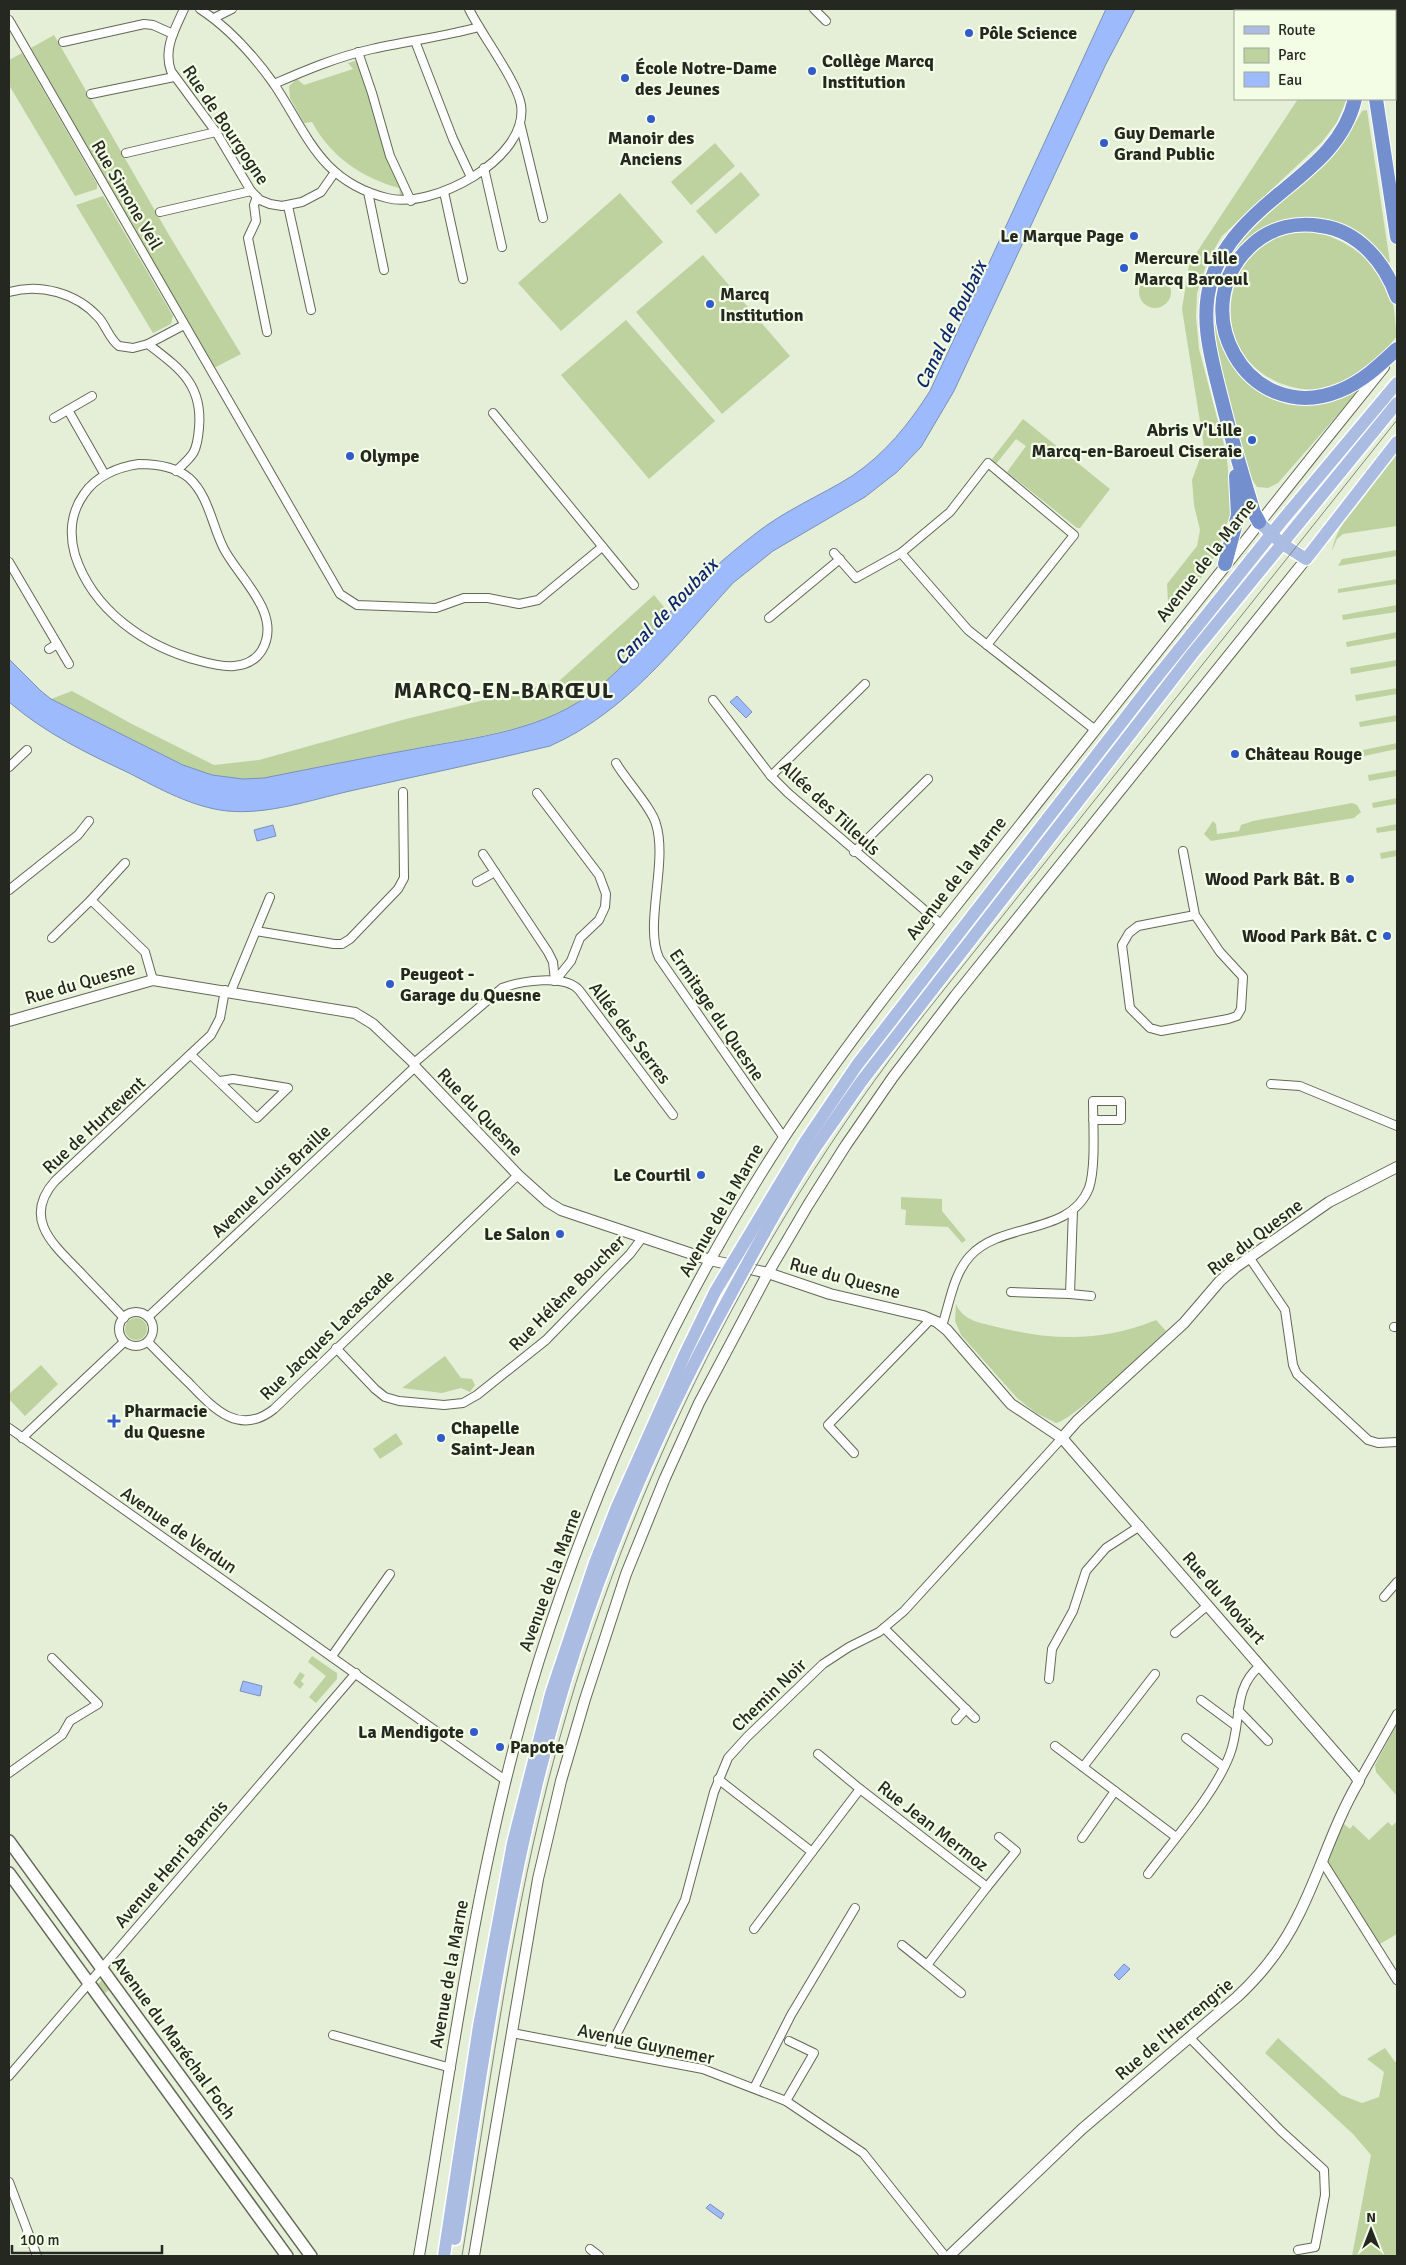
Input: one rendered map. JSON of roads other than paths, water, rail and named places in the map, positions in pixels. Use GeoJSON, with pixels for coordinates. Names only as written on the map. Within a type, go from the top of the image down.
{"type":"FeatureCollection","features":[{"type":"Feature","properties":{"kind":"highway"},"geometry":{"type":"LineString","coordinates":[[1259,522],[1254,513],[1234,448],[1208,336],[1207,303],[1212,278],[1225,250],[1244,226],[1332,147],[1346,126],[1355,100]]}},
{"type":"Feature","properties":{"kind":"highway"},"geometry":{"type":"LineString","coordinates":[[1376,100],[1397,237]]}},
{"type":"Feature","properties":{"kind":"highway"},"geometry":{"type":"LineString","coordinates":[[1397,297],[1382,267],[1359,242],[1341,231],[1327,226],[1297,225],[1271,232],[1245,251],[1229,274],[1222,311],[1227,339],[1243,368],[1262,384],[1284,394],[1310,397],[1338,391],[1364,378],[1397,350]]}},
{"type":"Feature","properties":{"kind":"highway"},"geometry":{"type":"LineString","coordinates":[[1225,564],[1234,537],[1238,508],[1234,448]]}},
{"type":"Feature","properties":{"kind":"main road","name":"Avenue de la Marne"},"geometry":{"type":"LineString","coordinates":[[450,2255],[502,1952],[536,1789],[566,1679],[610,1553],[641,1476],[686,1377],[744,1268],[815,1148],[888,1045],[1180,669],[1276,539],[1397,383]]}},
{"type":"Feature","properties":{"kind":"main road","name":"Avenue de la Marne"},"geometry":{"type":"LineString","coordinates":[[450,2255],[450,2210],[479,2026],[513,1843],[557,1677],[595,1563],[628,1480],[685,1354],[730,1264],[805,1142],[857,1065],[1082,772],[1276,539],[1397,403]]}},
{"type":"Feature","properties":{"kind":"main road"},"geometry":{"type":"LineString","coordinates":[[1259,522],[1276,539],[1306,559],[1397,442]]}},
{"type":"Feature","properties":{"kind":"main road","name":"Avenue du Maréchal Foch"},"geometry":{"type":"LineString","coordinates":[[9,1841],[311,2256]]}},
{"type":"Feature","properties":{"kind":"main road","name":"Avenue du Maréchal Foch"},"geometry":{"type":"LineString","coordinates":[[9,1873],[287,2256]]}},
{"type":"Feature","properties":{"kind":"main road"},"geometry":{"type":"LineString","coordinates":[[440,2256],[450,2210]]}},
{"type":"Feature","properties":{"kind":"street","name":"Rue de Bourgogne"},"geometry":{"type":"LineString","coordinates":[[184,9],[169,46],[168,61],[174,77],[216,132],[254,194],[270,204],[288,206]]}},
{"type":"Feature","properties":{"kind":"street"},"geometry":{"type":"LineString","coordinates":[[200,9],[214,18],[241,45],[274,84],[310,146],[335,172],[368,192],[394,200],[411,201],[444,192],[484,168],[508,147],[520,123]]}},
{"type":"Feature","properties":{"kind":"street"},"geometry":{"type":"LineString","coordinates":[[214,18],[232,9]]}},
{"type":"Feature","properties":{"kind":"street"},"geometry":{"type":"LineString","coordinates":[[469,9],[478,28],[516,91],[521,105],[520,123],[543,218]]}},
{"type":"Feature","properties":{"kind":"street"},"geometry":{"type":"LineString","coordinates":[[814,9],[826,21]]}},
{"type":"Feature","properties":{"kind":"street","name":"Rue Simone Veil"},"geometry":{"type":"LineString","coordinates":[[9,20],[218,386],[340,594],[357,605],[436,608],[464,598],[488,598],[528,604],[538,600],[602,547]]}},
{"type":"Feature","properties":{"kind":"street"},"geometry":{"type":"LineString","coordinates":[[63,42],[149,24],[173,34]]}},
{"type":"Feature","properties":{"kind":"street"},"geometry":{"type":"LineString","coordinates":[[274,84],[323,63],[358,52],[451,35],[478,28]]}},
{"type":"Feature","properties":{"kind":"street"},"geometry":{"type":"LineString","coordinates":[[415,41],[453,139],[471,177]]}},
{"type":"Feature","properties":{"kind":"street"},"geometry":{"type":"LineString","coordinates":[[358,52],[390,156],[411,201]]}},
{"type":"Feature","properties":{"kind":"street"},"geometry":{"type":"LineString","coordinates":[[91,94],[174,77]]}},
{"type":"Feature","properties":{"kind":"street"},"geometry":{"type":"LineString","coordinates":[[126,153],[216,132]]}},
{"type":"Feature","properties":{"kind":"street"},"geometry":{"type":"LineString","coordinates":[[484,168],[502,247]]}},
{"type":"Feature","properties":{"kind":"street"},"geometry":{"type":"LineString","coordinates":[[311,310],[288,206],[302,202],[321,192],[335,172]]}},
{"type":"Feature","properties":{"kind":"street"},"geometry":{"type":"LineString","coordinates":[[368,192],[384,270]]}},
{"type":"Feature","properties":{"kind":"street"},"geometry":{"type":"LineString","coordinates":[[444,192],[463,279]]}},
{"type":"Feature","properties":{"kind":"street"},"geometry":{"type":"LineString","coordinates":[[160,212],[254,194],[256,221],[249,233],[249,242],[267,332]]}},
{"type":"Feature","properties":{"kind":"street"},"geometry":{"type":"LineString","coordinates":[[9,292],[34,289],[63,294],[80,302],[98,316],[119,346],[133,348],[148,344],[184,325]]}},
{"type":"Feature","properties":{"kind":"street"},"geometry":{"type":"LineString","coordinates":[[148,344],[183,372],[192,386],[198,401],[200,421],[197,449],[192,457],[176,471]]}},
{"type":"Feature","properties":{"kind":"street","name":"Avenue de la Marne"},"geometry":{"type":"LineString","coordinates":[[420,2256],[477,1910],[505,1780],[541,1655],[595,1505],[649,1380],[710,1260],[784,1138],[867,1019],[1094,729],[1397,350]]}},
{"type":"Feature","properties":{"kind":"street"},"geometry":{"type":"LineString","coordinates":[[54,418],[92,396]]}},
{"type":"Feature","properties":{"kind":"street"},"geometry":{"type":"LineString","coordinates":[[68,410],[105,476]]}},
{"type":"Feature","properties":{"kind":"street"},"geometry":{"type":"LineString","coordinates":[[493,413],[634,585]]}},
{"type":"Feature","properties":{"kind":"street"},"geometry":{"type":"LineString","coordinates":[[769,618],[837,556],[856,578],[901,553],[950,512],[988,463],[1074,535],[987,645]]}},
{"type":"Feature","properties":{"kind":"street"},"geometry":{"type":"LineString","coordinates":[[139,464],[155,464],[176,471],[189,479],[200,492],[225,550],[254,593],[264,612],[268,627],[265,643],[258,655],[247,663],[219,666],[181,656],[121,622],[93,592],[75,554],[72,524],[82,497],[105,476],[125,466],[139,464]]}},
{"type":"Feature","properties":{"kind":"street"},"geometry":{"type":"LineString","coordinates":[[901,553],[962,622],[987,645],[1094,729]]}},
{"type":"Feature","properties":{"kind":"street"},"geometry":{"type":"LineString","coordinates":[[474,2256],[547,1840],[580,1716],[605,1635],[643,1532],[705,1391],[768,1274],[846,1145],[922,1038],[1306,559]]}},
{"type":"Feature","properties":{"kind":"street"},"geometry":{"type":"LineString","coordinates":[[9,562],[69,664]]}},
{"type":"Feature","properties":{"kind":"street"},"geometry":{"type":"LineString","coordinates":[[48,649],[57,644]]}},
{"type":"Feature","properties":{"kind":"street"},"geometry":{"type":"LineString","coordinates":[[771,776],[865,684]]}},
{"type":"Feature","properties":{"kind":"street","name":"Allée des Tilleuls"},"geometry":{"type":"LineString","coordinates":[[712,700],[771,776],[788,793],[854,852],[942,925]]}},
{"type":"Feature","properties":{"kind":"street"},"geometry":{"type":"LineString","coordinates":[[9,767],[27,750]]}},
{"type":"Feature","properties":{"kind":"street","name":"Ermitage du Quesne"},"geometry":{"type":"LineString","coordinates":[[616,763],[657,825],[658,847],[654,938],[656,953],[784,1138]]}},
{"type":"Feature","properties":{"kind":"street"},"geometry":{"type":"LineString","coordinates":[[854,852],[928,779]]}},
{"type":"Feature","properties":{"kind":"street"},"geometry":{"type":"LineString","coordinates":[[256,931],[334,944],[342,944],[350,939],[398,888],[404,878],[403,792]]}},
{"type":"Feature","properties":{"kind":"street"},"geometry":{"type":"LineString","coordinates":[[537,793],[599,876],[606,894],[605,906],[599,920],[578,941],[571,961],[555,981]]}},
{"type":"Feature","properties":{"kind":"street"},"geometry":{"type":"LineString","coordinates":[[9,890],[78,835],[89,821]]}},
{"type":"Feature","properties":{"kind":"street"},"geometry":{"type":"LineString","coordinates":[[1183,851],[1195,915],[1220,952],[1241,973],[1243,981],[1241,1009],[1236,1016],[1228,1019],[1153,1030],[1130,1008],[1122,945],[1129,933],[1138,926],[1195,915]]}},
{"type":"Feature","properties":{"kind":"street"},"geometry":{"type":"LineString","coordinates":[[483,854],[548,952],[552,962],[555,981]]}},
{"type":"Feature","properties":{"kind":"street"},"geometry":{"type":"LineString","coordinates":[[52,938],[126,863]]}},
{"type":"Feature","properties":{"kind":"street"},"geometry":{"type":"LineString","coordinates":[[477,882],[495,872]]}},
{"type":"Feature","properties":{"kind":"street","name":"Rue de Hurtevent"},"geometry":{"type":"LineString","coordinates":[[124,1318],[49,1240],[41,1220],[42,1202],[55,1181],[211,1035],[218,1024],[228,991],[270,897]]}},
{"type":"Feature","properties":{"kind":"street"},"geometry":{"type":"LineString","coordinates":[[91,900],[145,952],[153,980]]}},
{"type":"Feature","properties":{"kind":"street","name":"Rue du Quesne"},"geometry":{"type":"LineString","coordinates":[[9,1021],[153,980],[228,991],[355,1014],[373,1024],[415,1065],[518,1175],[548,1202],[563,1211],[710,1260],[768,1274],[830,1294],[931,1319],[942,1326],[1011,1404],[1062,1438],[1184,1323],[1220,1281],[1249,1258],[1329,1202],[1397,1167]]}},
{"type":"Feature","properties":{"kind":"street","name":"Allée des Serres"},"geometry":{"type":"LineString","coordinates":[[415,1065],[502,988],[555,981],[572,983],[673,1115]]}},
{"type":"Feature","properties":{"kind":"street"},"geometry":{"type":"LineString","coordinates":[[191,1055],[220,1080],[257,1118],[288,1088],[233,1079],[220,1080]]}},
{"type":"Feature","properties":{"kind":"street","name":"Avenue Louis Braille"},"geometry":{"type":"LineString","coordinates":[[148,1317],[415,1065]]}},
{"type":"Feature","properties":{"kind":"street"},"geometry":{"type":"LineString","coordinates":[[1271,1084],[1300,1086],[1397,1126]]}},
{"type":"Feature","properties":{"kind":"street"},"geometry":{"type":"LineString","coordinates":[[942,1326],[956,1278],[962,1266],[975,1251],[998,1237],[1042,1224],[1073,1210],[1086,1194],[1091,1180],[1093,1100],[1122,1101],[1121,1120],[1093,1120]]}},
{"type":"Feature","properties":{"kind":"street","name":"Rue Jacques Lacascade"},"geometry":{"type":"LineString","coordinates":[[148,1342],[217,1411],[228,1417],[242,1420],[256,1419],[269,1413],[518,1175]]}},
{"type":"Feature","properties":{"kind":"street"},"geometry":{"type":"LineString","coordinates":[[1070,1294],[1073,1210]]}},
{"type":"Feature","properties":{"kind":"street","name":"Rue Hélène Boucher"},"geometry":{"type":"LineString","coordinates":[[336,1348],[377,1392],[385,1397],[399,1401],[444,1405],[463,1403],[477,1395],[546,1340],[630,1254],[642,1238]]}},
{"type":"Feature","properties":{"kind":"street"},"geometry":{"type":"LineString","coordinates":[[1249,1258],[1285,1310],[1293,1365],[1297,1374],[1368,1440],[1378,1443],[1397,1442]]}},
{"type":"Feature","properties":{"kind":"street"},"geometry":{"type":"LineString","coordinates":[[1011,1292],[1091,1296]]}},
{"type":"Feature","properties":{"kind":"street"},"geometry":{"type":"LineString","coordinates":[[135,1312],[148,1317],[154,1330],[148,1342],[136,1346],[124,1342],[119,1331],[124,1318],[135,1312]]}},
{"type":"Feature","properties":{"kind":"street"},"geometry":{"type":"LineString","coordinates":[[854,1453],[828,1424],[931,1319]]}},
{"type":"Feature","properties":{"kind":"street"},"geometry":{"type":"LineString","coordinates":[[22,1438],[124,1342]]}},
{"type":"Feature","properties":{"kind":"street","name":"Avenue de Verdun"},"geometry":{"type":"LineString","coordinates":[[9,1428],[505,1780]]}},
{"type":"Feature","properties":{"kind":"street","name":"Rue du Moviart"},"geometry":{"type":"LineString","coordinates":[[1062,1438],[1360,1781]]}},
{"type":"Feature","properties":{"kind":"street","name":"Chemin Noir"},"geometry":{"type":"LineString","coordinates":[[608,2051],[685,1900],[718,1779],[724,1764],[739,1745],[823,1664],[842,1650],[884,1628],[919,1595],[1062,1438]]}},
{"type":"Feature","properties":{"kind":"street"},"geometry":{"type":"LineString","coordinates":[[1049,1679],[1052,1649],[1070,1618],[1086,1571],[1106,1548],[1140,1526]]}},
{"type":"Feature","properties":{"kind":"street"},"geometry":{"type":"LineString","coordinates":[[332,1656],[390,1574]]}},
{"type":"Feature","properties":{"kind":"street"},"geometry":{"type":"LineString","coordinates":[[1384,1597],[1397,1582]]}},
{"type":"Feature","properties":{"kind":"street"},"geometry":{"type":"LineString","coordinates":[[1175,1633],[1208,1605]]}},
{"type":"Feature","properties":{"kind":"street"},"geometry":{"type":"LineString","coordinates":[[884,1628],[976,1718]]}},
{"type":"Feature","properties":{"kind":"street"},"geometry":{"type":"LineString","coordinates":[[9,1773],[62,1735],[70,1721],[98,1704],[52,1658]]}},
{"type":"Feature","properties":{"kind":"street"},"geometry":{"type":"LineString","coordinates":[[1148,1874],[1224,1767],[1233,1746],[1238,1710],[1245,1682],[1260,1666]]}},
{"type":"Feature","properties":{"kind":"street","name":"Avenue Henri Barrois"},"geometry":{"type":"LineString","coordinates":[[9,2076],[356,1673]]}},
{"type":"Feature","properties":{"kind":"street"},"geometry":{"type":"LineString","coordinates":[[1083,1767],[1155,1674]]}},
{"type":"Feature","properties":{"kind":"street"},"geometry":{"type":"LineString","coordinates":[[1201,1700],[1236,1726]]}},
{"type":"Feature","properties":{"kind":"street"},"geometry":{"type":"LineString","coordinates":[[956,1720],[966,1709]]}},
{"type":"Feature","properties":{"kind":"street"},"geometry":{"type":"LineString","coordinates":[[1238,1710],[1268,1740]]}},
{"type":"Feature","properties":{"kind":"street"},"geometry":{"type":"LineString","coordinates":[[1360,1781],[1397,1714]]}},
{"type":"Feature","properties":{"kind":"street"},"geometry":{"type":"LineString","coordinates":[[1186,1738],[1224,1767]]}},
{"type":"Feature","properties":{"kind":"street"},"geometry":{"type":"LineString","coordinates":[[1055,1746],[1176,1837]]}},
{"type":"Feature","properties":{"kind":"street","name":"Rue Jean Mermoz"},"geometry":{"type":"LineString","coordinates":[[818,1754],[860,1789],[987,1887]]}},
{"type":"Feature","properties":{"kind":"street"},"geometry":{"type":"LineString","coordinates":[[718,1779],[812,1852]]}},
{"type":"Feature","properties":{"kind":"street","name":"Rue de l'Herrengrie"},"geometry":{"type":"LineString","coordinates":[[949,2256],[1082,2129],[1238,1997],[1272,1958],[1299,1913],[1345,1805],[1360,1781]]}},
{"type":"Feature","properties":{"kind":"street","name":"Rue Jean Mermoz"},"geometry":{"type":"LineString","coordinates":[[754,1929],[860,1789]]}},
{"type":"Feature","properties":{"kind":"street"},"geometry":{"type":"LineString","coordinates":[[1082,1838],[1116,1791]]}},
{"type":"Feature","properties":{"kind":"street","name":"Rue Jean Mermoz"},"geometry":{"type":"LineString","coordinates":[[927,1965],[1016,1851],[999,1837]]}},
{"type":"Feature","properties":{"kind":"street"},"geometry":{"type":"LineString","coordinates":[[1322,1861],[1397,1980]]}},
{"type":"Feature","properties":{"kind":"street"},"geometry":{"type":"LineString","coordinates":[[754,2088],[791,2015],[854,1908]]}},
{"type":"Feature","properties":{"kind":"street"},"geometry":{"type":"LineString","coordinates":[[902,1945],[961,1993]]}},
{"type":"Feature","properties":{"kind":"street","name":"Avenue Guynemer"},"geometry":{"type":"LineString","coordinates":[[512,2033],[703,2069],[786,2101],[863,2153],[945,2256]]}},
{"type":"Feature","properties":{"kind":"street"},"geometry":{"type":"LineString","coordinates":[[333,2035],[451,2068]]}},
{"type":"Feature","properties":{"kind":"street"},"geometry":{"type":"LineString","coordinates":[[1189,2037],[1281,2131],[1320,2166],[1326,2177],[1316,2244],[1312,2248],[1298,2250]]}},
{"type":"Feature","properties":{"kind":"street"},"geometry":{"type":"LineString","coordinates":[[786,2101],[814,2053],[789,2041]]}},
{"type":"Feature","properties":{"kind":"street"},"geometry":{"type":"LineString","coordinates":[[9,2182],[37,2256]]}},
{"type":"Feature","properties":{"kind":"street"},"geometry":{"type":"LineString","coordinates":[[590,2249],[599,2256]]}},
{"type":"Feature","properties":{"kind":"water","name":"Canal de Roubaix"},"geometry":{"type":"Polygon","coordinates":[[[1106,9],[1135,9],[1106,64],[954,391],[921,447],[897,472],[865,497],[773,551],[733,583],[649,675],[627,696],[578,732],[550,746],[289,806],[242,812],[201,806],[177,796],[66,742],[9,702],[9,659],[51,699],[183,765],[212,775],[243,779],[264,778],[486,736],[534,723],[578,702],[598,688],[617,670],[680,601],[721,562],[766,525],[852,476],[864,467],[896,438],[914,415],[930,391],[1106,9]]]}},
{"type":"Feature","properties":{"kind":"water"},"geometry":{"type":"Polygon","coordinates":[[[737,696],[752,712],[746,718],[730,702],[737,696]]]}},
{"type":"Feature","properties":{"kind":"water"},"geometry":{"type":"Polygon","coordinates":[[[273,825],[276,836],[257,841],[254,830],[273,825]]]}},
{"type":"Feature","properties":{"kind":"water"},"geometry":{"type":"Polygon","coordinates":[[[243,1681],[262,1686],[260,1696],[240,1691],[243,1681]]]}},
{"type":"Feature","properties":{"kind":"water"},"geometry":{"type":"Polygon","coordinates":[[[1124,1964],[1130,1969],[1119,1980],[1114,1975],[1124,1964]]]}},
{"type":"Feature","properties":{"kind":"water"},"geometry":{"type":"Polygon","coordinates":[[[710,2204],[724,2214],[721,2219],[706,2208],[710,2204]]]}},
{"type":"Feature","properties":{"kind":"tram line"},"geometry":{"type":"LineString","coordinates":[[462,2256],[510,1961],[533,1844],[547,1786],[576,1683],[611,1580],[650,1480],[695,1382],[745,1285],[800,1192],[859,1102],[923,1016],[1397,420]]}},
{"type":"Feature","properties":{"kind":"place","name":"Pôle Science"},"geometry":{"type":"Point","coordinates":[969,33]}},
{"type":"Feature","properties":{"kind":"place","name":"Collège Marcq Institution"},"geometry":{"type":"Point","coordinates":[812,71]}},
{"type":"Feature","properties":{"kind":"place","name":"École Notre-Dame des Jeunes"},"geometry":{"type":"Point","coordinates":[625,78]}},
{"type":"Feature","properties":{"kind":"place","name":"Manoir des Anciens"},"geometry":{"type":"Point","coordinates":[651,119]}},
{"type":"Feature","properties":{"kind":"place","name":"Guy Demarle Grand Public"},"geometry":{"type":"Point","coordinates":[1104,143]}},
{"type":"Feature","properties":{"kind":"place","name":"Le Marque Page"},"geometry":{"type":"Point","coordinates":[1134,236]}},
{"type":"Feature","properties":{"kind":"place","name":"Mercure Lille Marcq Baroeul"},"geometry":{"type":"Point","coordinates":[1124,268]}},
{"type":"Feature","properties":{"kind":"place","name":"Marcq Institution"},"geometry":{"type":"Point","coordinates":[710,304]}},
{"type":"Feature","properties":{"kind":"place","name":"Abris V'Lille Marcq-en-Baroeul Ciseraie"},"geometry":{"type":"Point","coordinates":[1252,440]}},
{"type":"Feature","properties":{"kind":"place","name":"Olympe"},"geometry":{"type":"Point","coordinates":[350,456]}},
{"type":"Feature","properties":{"kind":"place","name":"Château Rouge"},"geometry":{"type":"Point","coordinates":[1235,754]}},
{"type":"Feature","properties":{"kind":"place","name":"Wood Park Bât. B"},"geometry":{"type":"Point","coordinates":[1350,879]}},
{"type":"Feature","properties":{"kind":"place","name":"Wood Park Bât. C"},"geometry":{"type":"Point","coordinates":[1387,936]}},
{"type":"Feature","properties":{"kind":"place","name":"Peugeot - Garage du Quesne"},"geometry":{"type":"Point","coordinates":[390,984]}},
{"type":"Feature","properties":{"kind":"place","name":"Le Courtil"},"geometry":{"type":"Point","coordinates":[701,1175]}},
{"type":"Feature","properties":{"kind":"place","name":"Le Salon"},"geometry":{"type":"Point","coordinates":[560,1234]}},
{"type":"Feature","properties":{"kind":"place","name":"Pharmacie du Quesne"},"geometry":{"type":"Point","coordinates":[114,1421]}},
{"type":"Feature","properties":{"kind":"place","name":"Chapelle Saint-Jean"},"geometry":{"type":"Point","coordinates":[441,1438]}},
{"type":"Feature","properties":{"kind":"place","name":"La Mendigote"},"geometry":{"type":"Point","coordinates":[474,1732]}},
{"type":"Feature","properties":{"kind":"place","name":"Papote"},"geometry":{"type":"Point","coordinates":[500,1747]}},
{"type":"Feature","properties":{"kind":"district","name":"MARCQ-EN-BARŒUL"},"geometry":{"type":"Point","coordinates":[504,690]}}]}
